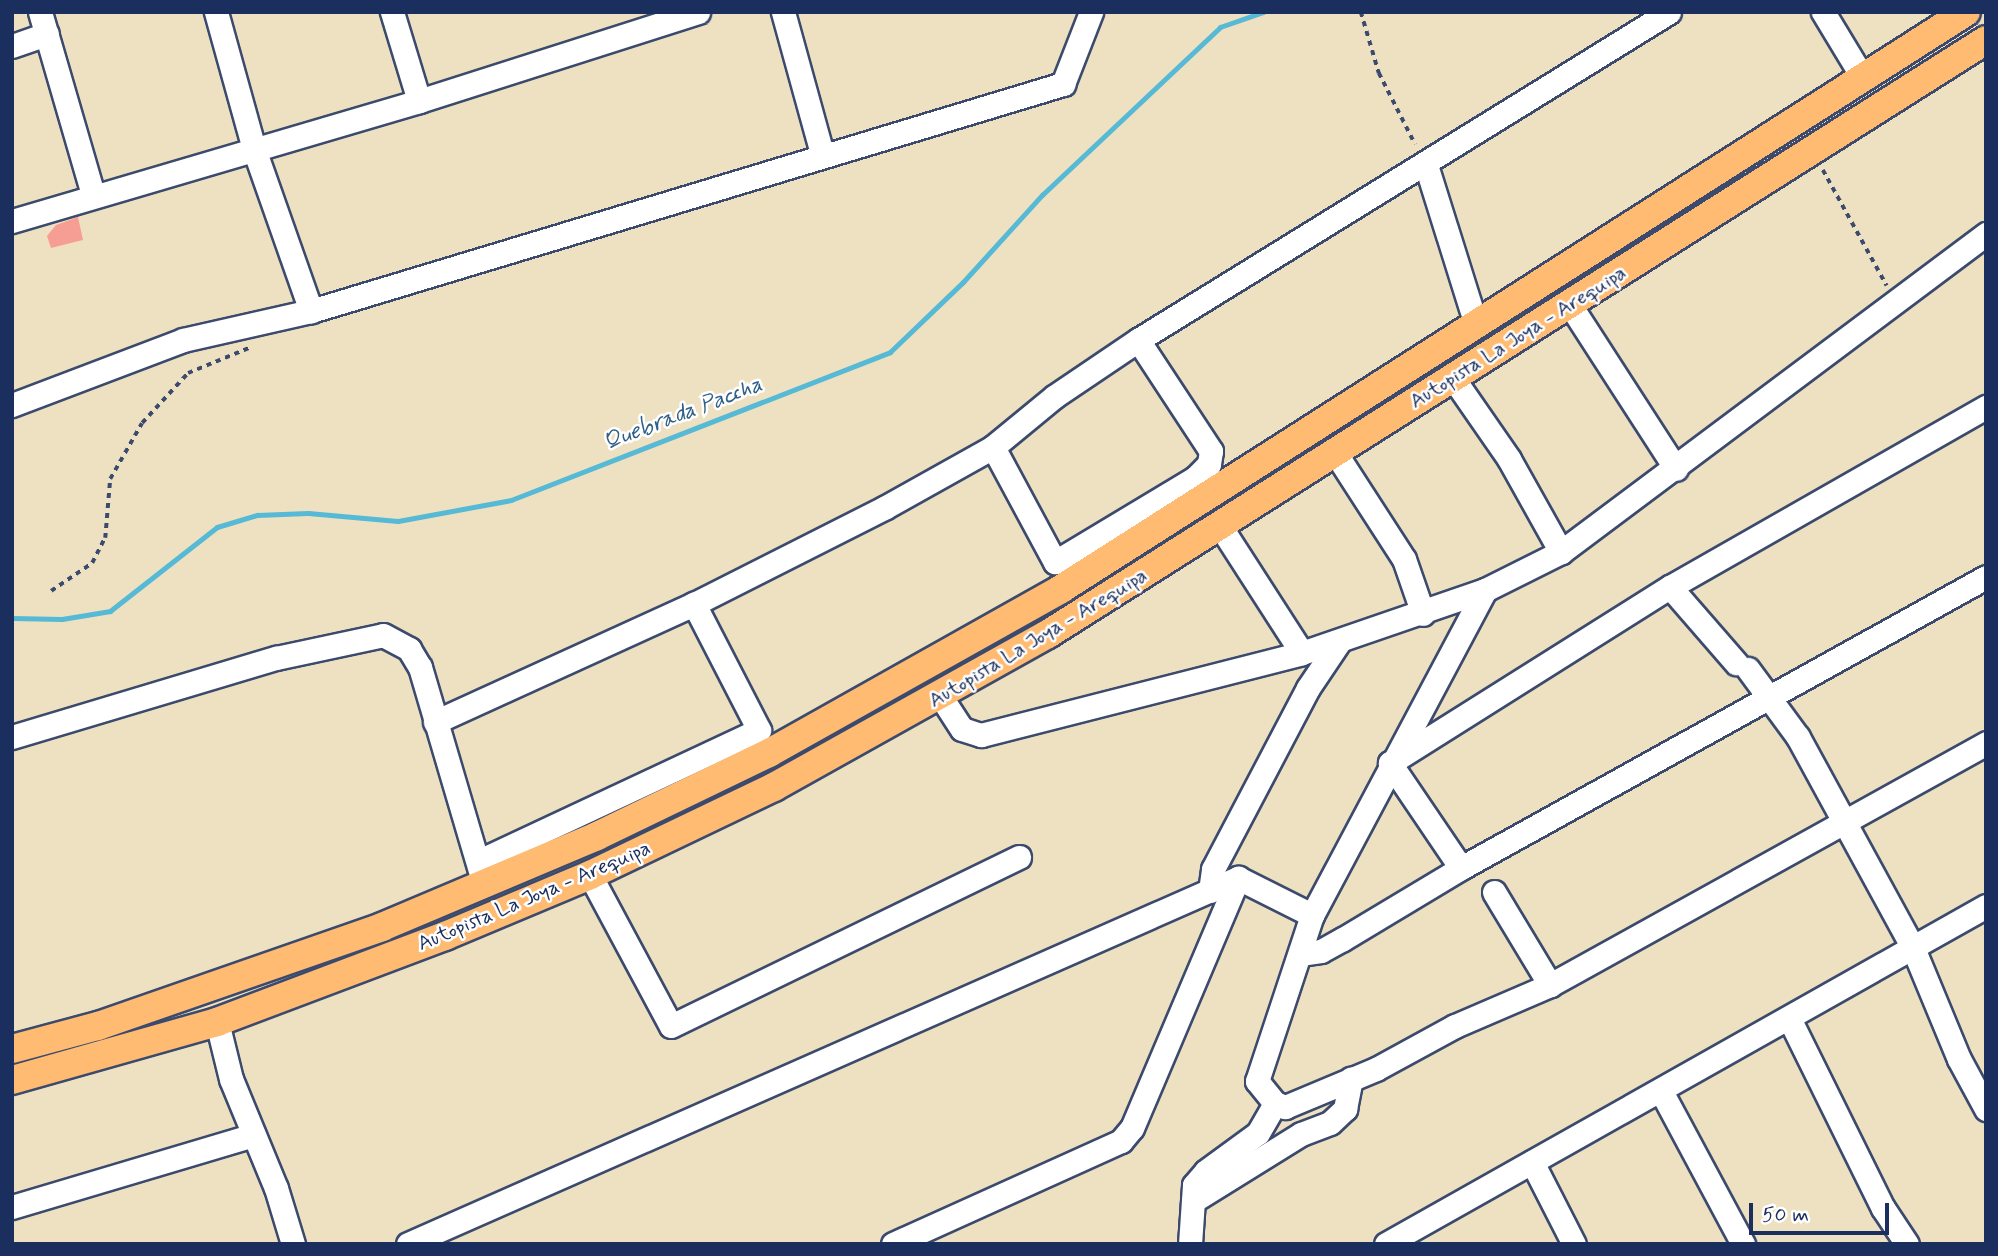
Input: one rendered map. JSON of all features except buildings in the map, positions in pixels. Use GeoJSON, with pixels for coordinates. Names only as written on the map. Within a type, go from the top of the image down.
{"type":"FeatureCollection","features":[{"type":"Feature","properties":{"kind":"main road","name":"Autopista La Joya - Arequipa"},"geometry":{"type":"LineString","coordinates":[[12,1049],[208,989],[481,873],[597,836],[814,729],[987,634],[1200,488],[1476,325],[1966,12]]}},
{"type":"Feature","properties":{"kind":"main road","name":"Autopista La Joya - Arequipa"},"geometry":{"type":"LineString","coordinates":[[12,1080],[217,1022],[445,936],[590,875],[774,788],[941,697],[1220,526],[1986,40]]}},
{"type":"Feature","properties":{"kind":"street"},"geometry":{"type":"LineString","coordinates":[[216,12],[254,149],[311,311]]}},
{"type":"Feature","properties":{"kind":"street"},"geometry":{"type":"LineString","coordinates":[[392,12],[419,101]]}},
{"type":"Feature","properties":{"kind":"street"},"geometry":{"type":"LineString","coordinates":[[12,221],[93,194],[419,101],[698,12]]}},
{"type":"Feature","properties":{"kind":"street"},"geometry":{"type":"LineString","coordinates":[[783,12],[822,154]]}},
{"type":"Feature","properties":{"kind":"street"},"geometry":{"type":"LineString","coordinates":[[12,405],[183,340],[262,319],[311,311],[822,154],[1063,84],[1091,12]]}},
{"type":"Feature","properties":{"kind":"street"},"geometry":{"type":"LineString","coordinates":[[435,722],[694,604],[884,508],[993,447],[1055,396],[1138,340],[1426,165],[1669,12]]}},
{"type":"Feature","properties":{"kind":"street"},"geometry":{"type":"LineString","coordinates":[[1823,12],[1864,78]]}},
{"type":"Feature","properties":{"kind":"street"},"geometry":{"type":"LineString","coordinates":[[12,46],[44,23],[93,194]]}},
{"type":"Feature","properties":{"kind":"street"},"geometry":{"type":"LineString","coordinates":[[1426,165],[1476,325]]}},
{"type":"Feature","properties":{"kind":"street"},"geometry":{"type":"LineString","coordinates":[[941,697],[962,729],[981,735],[1302,653],[1423,614],[1485,590],[1561,552],[1676,469],[1986,234]]}},
{"type":"Feature","properties":{"kind":"street"},"geometry":{"type":"LineString","coordinates":[[1570,304],[1676,469]]}},
{"type":"Feature","properties":{"kind":"street"},"geometry":{"type":"LineString","coordinates":[[993,447],[1055,562],[1200,488],[1211,451],[1138,340]]}},
{"type":"Feature","properties":{"kind":"street"},"geometry":{"type":"LineString","coordinates":[[1453,378],[1509,459],[1561,552]]}},
{"type":"Feature","properties":{"kind":"street"},"geometry":{"type":"LineString","coordinates":[[1390,763],[1670,587],[1984,413]]}},
{"type":"Feature","properties":{"kind":"street"},"geometry":{"type":"LineString","coordinates":[[1336,454],[1404,559],[1423,614]]}},
{"type":"Feature","properties":{"kind":"street"},"geometry":{"type":"LineString","coordinates":[[1220,526],[1302,653]]}},
{"type":"Feature","properties":{"kind":"street"},"geometry":{"type":"LineString","coordinates":[[1300,954],[1321,951],[1461,868],[1986,577]]}},
{"type":"Feature","properties":{"kind":"street"},"geometry":{"type":"LineString","coordinates":[[1670,587],[1771,697],[1845,822],[1913,947],[1959,1059],[1986,1108]]}},
{"type":"Feature","properties":{"kind":"street"},"geometry":{"type":"LineString","coordinates":[[1485,590],[1390,763],[1357,837],[1312,915],[1256,1081],[1275,1103],[1285,1107],[1351,1079],[1455,1026],[1550,985],[1986,743]]}},
{"type":"Feature","properties":{"kind":"street"},"geometry":{"type":"LineString","coordinates":[[12,737],[275,658],[383,635],[409,649],[420,667],[481,873],[759,730],[694,604]]}},
{"type":"Feature","properties":{"kind":"street"},"geometry":{"type":"LineString","coordinates":[[1210,891],[1213,869],[1308,688],[1339,642]]}},
{"type":"Feature","properties":{"kind":"street"},"geometry":{"type":"LineString","coordinates":[[1390,763],[1461,868]]}},
{"type":"Feature","properties":{"kind":"street"},"geometry":{"type":"LineString","coordinates":[[590,875],[671,1026],[1019,857]]}},
{"type":"Feature","properties":{"kind":"street"},"geometry":{"type":"LineString","coordinates":[[1238,878],[1312,915]]}},
{"type":"Feature","properties":{"kind":"street"},"geometry":{"type":"LineString","coordinates":[[408,1244],[1238,878]]}},
{"type":"Feature","properties":{"kind":"street"},"geometry":{"type":"LineString","coordinates":[[894,1244],[1121,1140],[1132,1128],[1238,878]]}},
{"type":"Feature","properties":{"kind":"street"},"geometry":{"type":"LineString","coordinates":[[1494,892],[1550,985]]}},
{"type":"Feature","properties":{"kind":"street"},"geometry":{"type":"LineString","coordinates":[[1386,1244],[1986,906]]}},
{"type":"Feature","properties":{"kind":"street"},"geometry":{"type":"LineString","coordinates":[[1789,1018],[1883,1208],[1907,1244]]}},
{"type":"Feature","properties":{"kind":"street"},"geometry":{"type":"LineString","coordinates":[[217,1022],[253,1135],[293,1244]]}},
{"type":"Feature","properties":{"kind":"street"},"geometry":{"type":"LineString","coordinates":[[1193,1201],[1301,1134],[1330,1123],[1345,1108],[1351,1079]]}},
{"type":"Feature","properties":{"kind":"street"},"geometry":{"type":"LineString","coordinates":[[1661,1091],[1743,1244]]}},
{"type":"Feature","properties":{"kind":"street"},"geometry":{"type":"LineString","coordinates":[[1188,1243],[1194,1185],[1206,1171],[1258,1133],[1275,1103]]}},
{"type":"Feature","properties":{"kind":"street"},"geometry":{"type":"LineString","coordinates":[[12,1207],[253,1135]]}},
{"type":"Feature","properties":{"kind":"street"},"geometry":{"type":"LineString","coordinates":[[1532,1162],[1574,1244]]}},
{"type":"Feature","properties":{"kind":"path"},"geometry":{"type":"LineString","coordinates":[[1360,12],[1379,73],[1426,165]]}},
{"type":"Feature","properties":{"kind":"path"},"geometry":{"type":"LineString","coordinates":[[1813,151],[1896,303]]}},
{"type":"Feature","properties":{"kind":"path"},"geometry":{"type":"LineString","coordinates":[[51,591],[92,563],[105,538],[110,479],[142,424],[188,373],[255,345],[262,319]]}},
{"type":"Feature","properties":{"kind":"waterway","name":"Quebrada Paccha"},"geometry":{"type":"LineString","coordinates":[[12,618],[62,619],[110,611],[217,527],[257,515],[308,513],[398,521],[511,500],[890,352],[963,282],[1042,195],[1220,27],[1263,12]]}}]}
